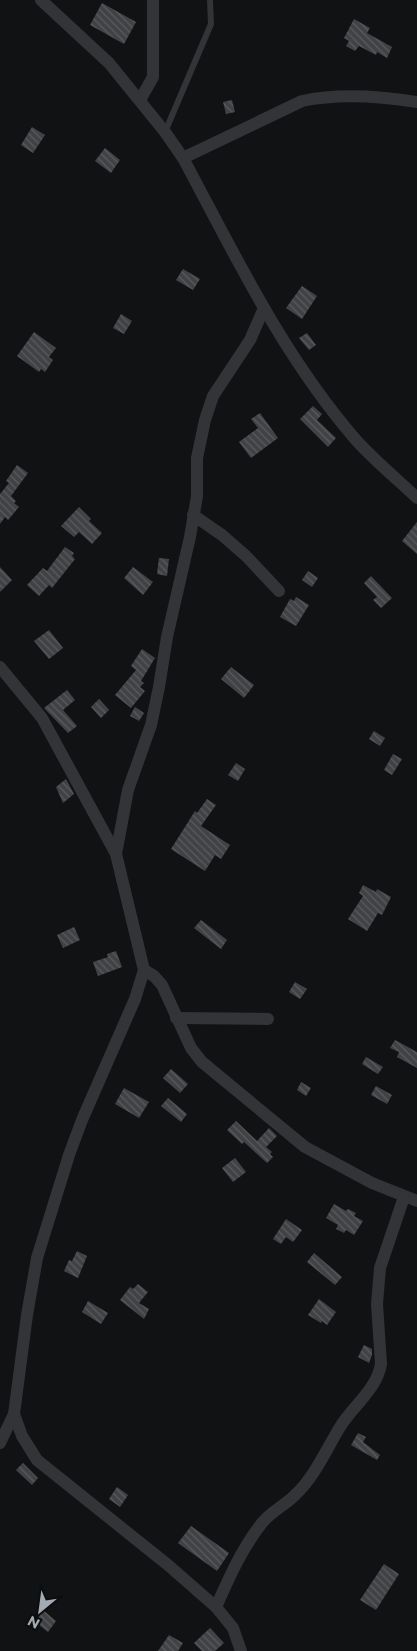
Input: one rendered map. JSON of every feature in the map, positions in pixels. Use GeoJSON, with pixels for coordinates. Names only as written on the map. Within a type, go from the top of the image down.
{"type":"FeatureCollection","features":[{"type":"Feature","properties":{"kind":"street"},"geometry":{"type":"LineString","coordinates":[[41,0],[109,63],[165,132],[183,158],[278,334],[304,373],[356,439],[417,498]]}},
{"type":"Feature","properties":{"kind":"street"},"geometry":{"type":"LineString","coordinates":[[140,100],[153,77],[153,0]]}},
{"type":"Feature","properties":{"kind":"street"},"geometry":{"type":"LineString","coordinates":[[183,158],[302,101],[320,97],[352,96],[417,102]]}},
{"type":"Feature","properties":{"kind":"street"},"geometry":{"type":"LineString","coordinates":[[116,854],[128,790],[151,725],[160,687],[167,637],[194,515],[197,458],[208,412],[213,396],[250,340],[264,308]]}},
{"type":"Feature","properties":{"kind":"street"},"geometry":{"type":"LineString","coordinates":[[194,515],[222,535],[246,556],[279,591]]}},
{"type":"Feature","properties":{"kind":"street"},"geometry":{"type":"LineString","coordinates":[[0,667],[42,718],[116,854],[144,970],[135,999],[82,1120],[69,1155],[37,1258],[27,1315],[14,1414],[0,1443]]}},
{"type":"Feature","properties":{"kind":"street"},"geometry":{"type":"LineString","coordinates":[[144,970],[154,976],[162,985],[191,1048],[202,1062],[305,1147],[372,1183],[411,1200],[380,1268],[377,1304],[380,1372],[363,1400],[341,1425],[318,1465],[295,1496],[263,1521],[249,1541],[216,1607]]}},
{"type":"Feature","properties":{"kind":"street"},"geometry":{"type":"LineString","coordinates":[[176,1018],[268,1019]]}},
{"type":"Feature","properties":{"kind":"street"},"geometry":{"type":"LineString","coordinates":[[14,1414],[16,1423],[30,1450],[44,1467],[168,1565],[216,1607],[234,1628],[241,1651]]}},
{"type":"Feature","properties":{"kind":"lane"},"geometry":{"type":"LineString","coordinates":[[165,132],[202,49],[211,24],[210,0]]}},
{"type":"Feature","properties":{"kind":"building"},"geometry":{"type":"Polygon","coordinates":[[[102,3],[136,22],[124,44],[90,25],[102,3]]]}},
{"type":"Feature","properties":{"kind":"building"},"geometry":{"type":"Polygon","coordinates":[[[354,19],[370,28],[367,33],[392,47],[387,58],[377,52],[376,55],[359,46],[355,51],[346,46],[349,41],[344,38],[354,19]]]}},
{"type":"Feature","properties":{"kind":"building"},"geometry":{"type":"Polygon","coordinates":[[[232,100],[235,112],[226,114],[223,102],[232,100]]]}},
{"type":"Feature","properties":{"kind":"building"},"geometry":{"type":"Polygon","coordinates":[[[32,127],[45,135],[33,153],[21,145],[32,127]]]}},
{"type":"Feature","properties":{"kind":"building"},"geometry":{"type":"Polygon","coordinates":[[[105,148],[120,160],[111,173],[95,161],[105,148]]]}},
{"type":"Feature","properties":{"kind":"building"},"geometry":{"type":"Polygon","coordinates":[[[183,269],[200,279],[193,290],[176,280],[183,269]]]}},
{"type":"Feature","properties":{"kind":"building"},"geometry":{"type":"Polygon","coordinates":[[[302,286],[317,296],[302,319],[286,308],[302,286]]]}},
{"type":"Feature","properties":{"kind":"building"},"geometry":{"type":"Polygon","coordinates":[[[121,314],[132,321],[124,334],[113,328],[121,314]]]}},
{"type":"Feature","properties":{"kind":"building"},"geometry":{"type":"Polygon","coordinates":[[[34,332],[56,348],[49,357],[53,360],[45,372],[41,369],[39,372],[17,356],[34,332]]]}},
{"type":"Feature","properties":{"kind":"building"},"geometry":{"type":"Polygon","coordinates":[[[307,333],[316,345],[309,350],[299,338],[307,333]]]}},
{"type":"Feature","properties":{"kind":"building"},"geometry":{"type":"Polygon","coordinates":[[[313,406],[322,414],[317,420],[336,438],[328,447],[300,419],[313,406]]]}},
{"type":"Feature","properties":{"kind":"building"},"geometry":{"type":"Polygon","coordinates":[[[260,413],[278,438],[251,458],[239,442],[258,428],[251,419],[260,413]]]}},
{"type":"Feature","properties":{"kind":"building"},"geometry":{"type":"Polygon","coordinates":[[[17,465],[28,473],[11,496],[16,501],[14,503],[19,507],[8,520],[5,517],[0,524],[0,494],[9,483],[6,481],[17,465]]]}},
{"type":"Feature","properties":{"kind":"building"},"geometry":{"type":"Polygon","coordinates":[[[79,507],[91,519],[89,521],[102,533],[92,544],[79,532],[74,537],[61,526],[79,507]]]}},
{"type":"Feature","properties":{"kind":"building"},"geometry":{"type":"Polygon","coordinates":[[[417,522],[417,554],[402,541],[417,522]]]}},
{"type":"Feature","properties":{"kind":"building"},"geometry":{"type":"Polygon","coordinates":[[[65,547],[74,553],[72,556],[75,559],[52,588],[49,585],[39,596],[27,585],[43,568],[47,571],[65,547]]]}},
{"type":"Feature","properties":{"kind":"building"},"geometry":{"type":"Polygon","coordinates":[[[159,558],[169,559],[167,576],[157,574],[159,558]]]}},
{"type":"Feature","properties":{"kind":"building"},"geometry":{"type":"Polygon","coordinates":[[[0,567],[12,580],[0,592],[0,567]]]}},
{"type":"Feature","properties":{"kind":"building"},"geometry":{"type":"Polygon","coordinates":[[[133,567],[153,582],[143,595],[124,578],[133,567]]]}},
{"type":"Feature","properties":{"kind":"building"},"geometry":{"type":"Polygon","coordinates":[[[308,571],[318,578],[312,587],[302,580],[308,571]]]}},
{"type":"Feature","properties":{"kind":"building"},"geometry":{"type":"Polygon","coordinates":[[[371,576],[392,598],[381,608],[373,600],[377,597],[364,583],[371,576]]]}},
{"type":"Feature","properties":{"kind":"building"},"geometry":{"type":"Polygon","coordinates":[[[296,597],[309,605],[296,626],[280,617],[290,599],[294,601],[296,597]]]}},
{"type":"Feature","properties":{"kind":"building"},"geometry":{"type":"Polygon","coordinates":[[[49,630],[63,648],[49,659],[34,641],[49,630]]]}},
{"type":"Feature","properties":{"kind":"building"},"geometry":{"type":"Polygon","coordinates":[[[142,649],[155,658],[141,681],[144,683],[140,687],[145,691],[131,708],[115,695],[136,670],[131,666],[142,649]]]}},
{"type":"Feature","properties":{"kind":"building"},"geometry":{"type":"Polygon","coordinates":[[[231,667],[254,685],[244,698],[221,679],[231,667]]]}},
{"type":"Feature","properties":{"kind":"building"},"geometry":{"type":"Polygon","coordinates":[[[67,690],[75,700],[63,710],[77,726],[68,733],[44,708],[67,690]]]}},
{"type":"Feature","properties":{"kind":"building"},"geometry":{"type":"Polygon","coordinates":[[[99,699],[109,710],[101,718],[91,707],[99,699]]]}},
{"type":"Feature","properties":{"kind":"building"},"geometry":{"type":"Polygon","coordinates":[[[135,707],[144,713],[139,721],[130,716],[135,707]]]}},
{"type":"Feature","properties":{"kind":"building"},"geometry":{"type":"Polygon","coordinates":[[[374,731],[385,738],[380,746],[369,739],[374,731]]]}},
{"type":"Feature","properties":{"kind":"building"},"geometry":{"type":"Polygon","coordinates":[[[393,754],[402,759],[392,775],[384,770],[393,754]]]}},
{"type":"Feature","properties":{"kind":"building"},"geometry":{"type":"Polygon","coordinates":[[[236,763],[245,769],[238,781],[228,775],[236,763]]]}},
{"type":"Feature","properties":{"kind":"building"},"geometry":{"type":"Polygon","coordinates":[[[66,779],[74,794],[63,803],[56,787],[66,779]]]}},
{"type":"Feature","properties":{"kind":"building"},"geometry":{"type":"Polygon","coordinates":[[[207,799],[216,805],[201,826],[230,845],[221,859],[215,855],[205,871],[171,849],[195,811],[197,813],[207,799]]]}},
{"type":"Feature","properties":{"kind":"building"},"geometry":{"type":"Polygon","coordinates":[[[363,885],[376,892],[377,889],[391,897],[382,915],[378,913],[367,931],[348,919],[363,896],[359,893],[363,885]]]}},
{"type":"Feature","properties":{"kind":"building"},"geometry":{"type":"Polygon","coordinates":[[[201,920],[227,940],[221,949],[194,928],[201,920]]]}},
{"type":"Feature","properties":{"kind":"building"},"geometry":{"type":"Polygon","coordinates":[[[74,927],[80,940],[63,948],[57,935],[74,927]]]}},
{"type":"Feature","properties":{"kind":"building"},"geometry":{"type":"Polygon","coordinates":[[[116,951],[122,967],[98,976],[93,962],[108,957],[107,954],[116,951]]]}},
{"type":"Feature","properties":{"kind":"building"},"geometry":{"type":"Polygon","coordinates":[[[295,982],[307,989],[300,999],[289,992],[295,982]]]}},
{"type":"Feature","properties":{"kind":"building"},"geometry":{"type":"Polygon","coordinates":[[[395,1040],[417,1052],[417,1068],[397,1057],[399,1052],[390,1048],[395,1040]]]}},
{"type":"Feature","properties":{"kind":"building"},"geometry":{"type":"Polygon","coordinates":[[[366,1057],[383,1067],[378,1074],[362,1064],[366,1057]]]}},
{"type":"Feature","properties":{"kind":"building"},"geometry":{"type":"Polygon","coordinates":[[[171,1069],[188,1084],[180,1093],[163,1078],[171,1069]]]}},
{"type":"Feature","properties":{"kind":"building"},"geometry":{"type":"Polygon","coordinates":[[[301,1082],[311,1088],[306,1096],[297,1090],[301,1082]]]}},
{"type":"Feature","properties":{"kind":"building"},"geometry":{"type":"Polygon","coordinates":[[[376,1086],[392,1095],[387,1104],[371,1095],[376,1086]]]}},
{"type":"Feature","properties":{"kind":"building"},"geometry":{"type":"Polygon","coordinates":[[[124,1088],[149,1102],[139,1118],[115,1104],[124,1088]]]}},
{"type":"Feature","properties":{"kind":"building"},"geometry":{"type":"Polygon","coordinates":[[[168,1098],[187,1114],[181,1122],[161,1106],[168,1098]]]}},
{"type":"Feature","properties":{"kind":"building"},"geometry":{"type":"Polygon","coordinates":[[[236,1121],[257,1141],[269,1128],[277,1136],[266,1147],[272,1152],[270,1154],[273,1157],[267,1163],[244,1142],[242,1144],[227,1130],[236,1121]]]}},
{"type":"Feature","properties":{"kind":"building"},"geometry":{"type":"Polygon","coordinates":[[[235,1158],[246,1172],[233,1182],[222,1168],[235,1158]]]}},
{"type":"Feature","properties":{"kind":"building"},"geometry":{"type":"Polygon","coordinates":[[[334,1204],[346,1211],[348,1209],[356,1213],[354,1216],[363,1221],[354,1235],[346,1230],[344,1233],[336,1229],[338,1225],[326,1218],[334,1204]]]}},
{"type":"Feature","properties":{"kind":"building"},"geometry":{"type":"Polygon","coordinates":[[[286,1219],[302,1230],[293,1242],[286,1237],[281,1244],[273,1239],[286,1219]]]}},
{"type":"Feature","properties":{"kind":"building"},"geometry":{"type":"Polygon","coordinates":[[[77,1251],[87,1256],[78,1278],[64,1271],[69,1260],[72,1261],[77,1251]]]}},
{"type":"Feature","properties":{"kind":"building"},"geometry":{"type":"Polygon","coordinates":[[[314,1253],[342,1277],[335,1285],[307,1262],[314,1253]]]}},
{"type":"Feature","properties":{"kind":"building"},"geometry":{"type":"Polygon","coordinates":[[[138,1284],[148,1292],[139,1303],[149,1309],[144,1319],[120,1300],[130,1287],[133,1289],[138,1284]]]}},
{"type":"Feature","properties":{"kind":"building"},"geometry":{"type":"Polygon","coordinates":[[[319,1299],[336,1312],[327,1325],[308,1315],[319,1299]]]}},
{"type":"Feature","properties":{"kind":"building"},"geometry":{"type":"Polygon","coordinates":[[[88,1301],[108,1313],[101,1324],[82,1312],[88,1301]]]}},
{"type":"Feature","properties":{"kind":"building"},"geometry":{"type":"Polygon","coordinates":[[[364,1345],[372,1349],[369,1363],[358,1357],[364,1345]]]}},
{"type":"Feature","properties":{"kind":"building"},"geometry":{"type":"Polygon","coordinates":[[[358,1433],[366,1437],[363,1442],[380,1455],[377,1460],[351,1445],[358,1433]]]}},
{"type":"Feature","properties":{"kind":"building"},"geometry":{"type":"Polygon","coordinates":[[[23,1463],[38,1478],[32,1485],[16,1470],[23,1463]]]}},
{"type":"Feature","properties":{"kind":"building"},"geometry":{"type":"Polygon","coordinates":[[[117,1487],[128,1495],[120,1507],[109,1499],[117,1487]]]}},
{"type":"Feature","properties":{"kind":"building"},"geometry":{"type":"Polygon","coordinates":[[[191,1526],[229,1553],[217,1571],[178,1543],[191,1526]]]}},
{"type":"Feature","properties":{"kind":"building"},"geometry":{"type":"Polygon","coordinates":[[[384,1564],[399,1574],[376,1610],[360,1600],[384,1564]]]}},
{"type":"Feature","properties":{"kind":"building"},"geometry":{"type":"Polygon","coordinates":[[[43,1610],[56,1621],[48,1632],[34,1621],[43,1610]]]}},
{"type":"Feature","properties":{"kind":"building"},"geometry":{"type":"Polygon","coordinates":[[[210,1628],[224,1643],[215,1651],[202,1651],[194,1643],[210,1628]]]}},
{"type":"Feature","properties":{"kind":"building"},"geometry":{"type":"Polygon","coordinates":[[[169,1635],[183,1643],[178,1651],[158,1651],[169,1635]]]}}]}
